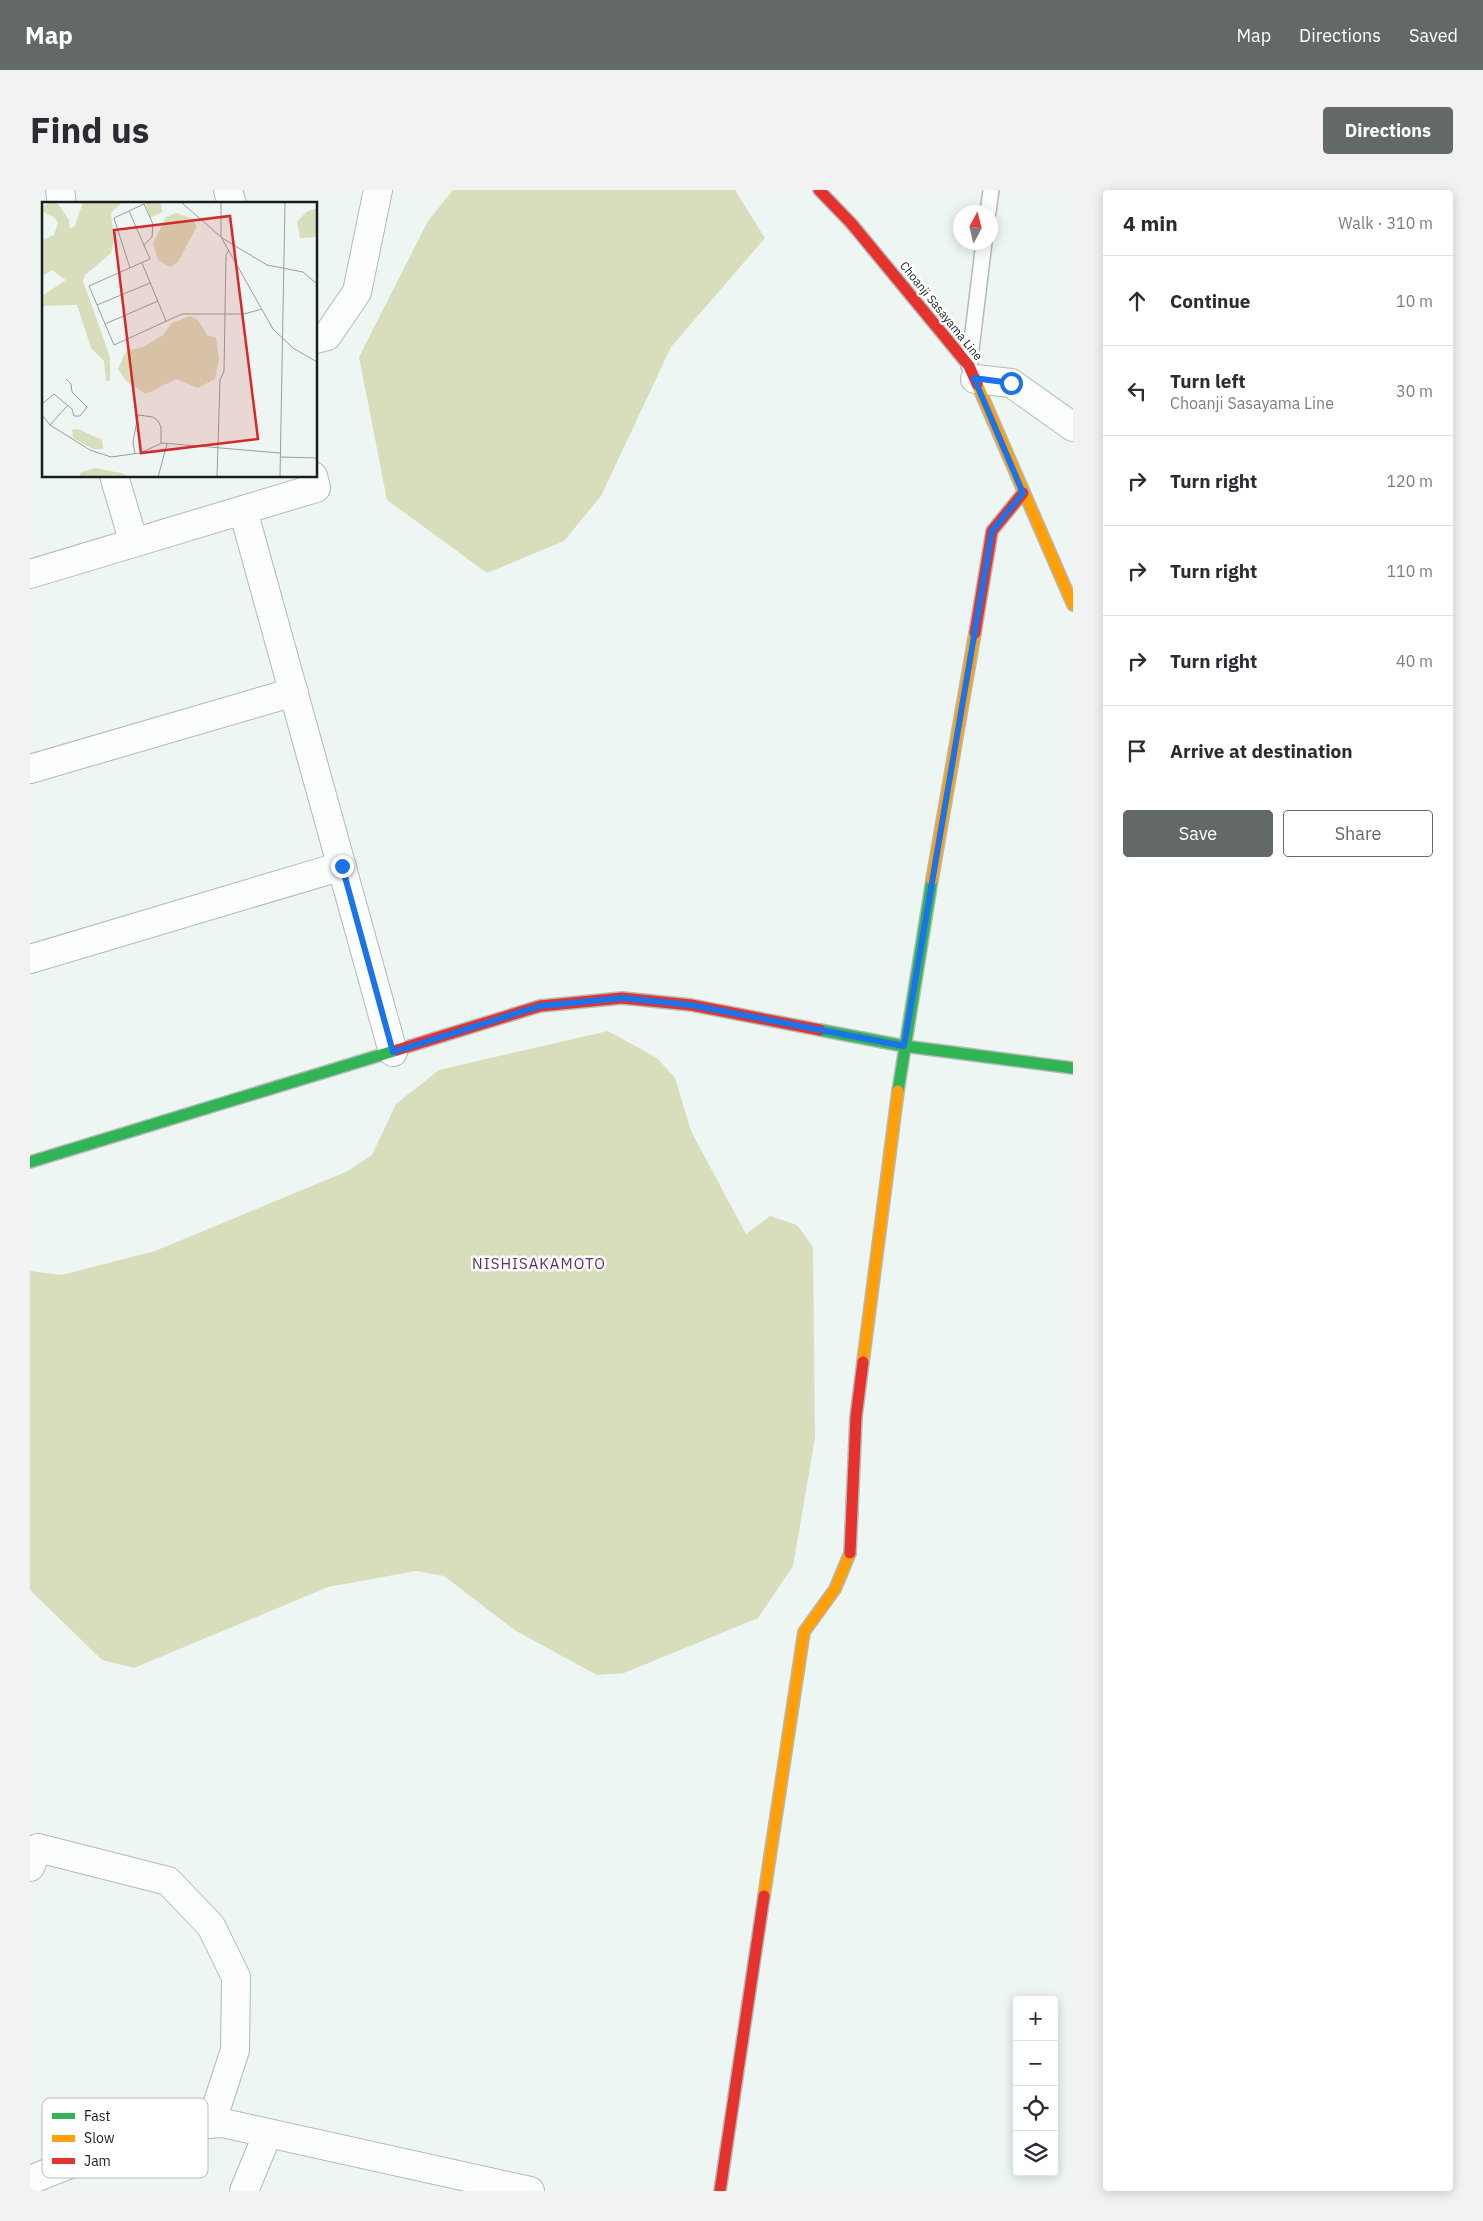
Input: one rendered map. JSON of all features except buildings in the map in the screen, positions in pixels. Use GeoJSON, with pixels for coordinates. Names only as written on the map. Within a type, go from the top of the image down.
{"type":"FeatureCollection","features":[{"type":"Feature","properties":{"kind":"street"},"geometry":{"type":"LineString","coordinates":[[318,338],[327,336],[357,292],[378,190]]}},
{"type":"Feature","properties":{"kind":"street","name":"Choanji Sasayama Line"},"geometry":{"type":"LineString","coordinates":[[819,190],[850,223],[972,372],[1073,605]]}},
{"type":"Feature","properties":{"kind":"street"},"geometry":{"type":"LineString","coordinates":[[972,372],[1011,383],[1073,427]]}},
{"type":"Feature","properties":{"kind":"street"},"geometry":{"type":"LineString","coordinates":[[115,478],[134,543]]}},
{"type":"Feature","properties":{"kind":"street"},"geometry":{"type":"LineString","coordinates":[[30,574],[316,488],[314,478]]}},
{"type":"Feature","properties":{"kind":"street"},"geometry":{"type":"LineString","coordinates":[[720,2191],[804,1632],[835,1589],[850,1552],[856,1417],[904,1046],[992,531],[1023,493]]}},
{"type":"Feature","properties":{"kind":"street"},"geometry":{"type":"LineString","coordinates":[[243,510],[393,1052]]}},
{"type":"Feature","properties":{"kind":"street"},"geometry":{"type":"LineString","coordinates":[[30,769],[294,692]]}},
{"type":"Feature","properties":{"kind":"street"},"geometry":{"type":"LineString","coordinates":[[30,959],[342,866]]}},
{"type":"Feature","properties":{"kind":"street"},"geometry":{"type":"LineString","coordinates":[[30,1162],[540,1006],[622,998],[691,1005],[904,1046],[1073,1068]]}},
{"type":"Feature","properties":{"kind":"street"},"geometry":{"type":"LineString","coordinates":[[30,1867],[38,1848],[168,1881],[211,1926],[236,1977],[235,2050],[211,2124]]}},
{"type":"Feature","properties":{"kind":"street"},"geometry":{"type":"LineString","coordinates":[[208,2124],[223,2123],[530,2191]]}},
{"type":"Feature","properties":{"kind":"street"},"geometry":{"type":"LineString","coordinates":[[244,2191],[268,2133]]}},
{"type":"Feature","properties":{"kind":"street"},"geometry":{"type":"LineString","coordinates":[[30,2180],[42,2175]]}},
{"type":"Feature","properties":{"kind":"lane"},"geometry":{"type":"LineString","coordinates":[[989,205],[991,190]]}},
{"type":"Feature","properties":{"kind":"lane"},"geometry":{"type":"LineString","coordinates":[[972,372],[983,250]]}},
{"type":"Feature","properties":{"kind":"green space"},"geometry":{"type":"Polygon","coordinates":[[[453,190],[735,190],[765,238],[671,347],[601,496],[564,541],[487,573],[387,500],[359,357],[428,221],[453,190]]]}},
{"type":"Feature","properties":{"kind":"green space"},"geometry":{"type":"Polygon","coordinates":[[[608,1031],[657,1058],[675,1078],[691,1131],[746,1234],[770,1216],[797,1225],[813,1247],[815,1438],[793,1566],[758,1618],[624,1673],[597,1675],[516,1631],[444,1576],[416,1571],[328,1587],[134,1668],[102,1660],[30,1590],[30,1271],[62,1275],[155,1251],[348,1171],[372,1155],[396,1104],[439,1070],[608,1031]]]}},
{"type":"Feature","properties":{"kind":"traffic: fast"},"geometry":{"type":"LineString","coordinates":[[898,1091],[932,880]]}},
{"type":"Feature","properties":{"kind":"traffic: fast"},"geometry":{"type":"LineString","coordinates":[[820,1030],[904,1046],[1073,1068]]}},
{"type":"Feature","properties":{"kind":"traffic: fast"},"geometry":{"type":"LineString","coordinates":[[30,1162],[397,1050]]}},
{"type":"Feature","properties":{"kind":"traffic: slow"},"geometry":{"type":"LineString","coordinates":[[977,384],[1073,605]]}},
{"type":"Feature","properties":{"kind":"traffic: slow"},"geometry":{"type":"LineString","coordinates":[[932,880],[975,633]]}},
{"type":"Feature","properties":{"kind":"traffic: slow"},"geometry":{"type":"LineString","coordinates":[[863,1362],[898,1091]]}},
{"type":"Feature","properties":{"kind":"traffic: slow"},"geometry":{"type":"LineString","coordinates":[[764,1896],[804,1632],[835,1589],[850,1553]]}},
{"type":"Feature","properties":{"kind":"traffic: jam"},"geometry":{"type":"LineString","coordinates":[[819,190],[851,223],[969,366],[977,384]]}},
{"type":"Feature","properties":{"kind":"traffic: jam"},"geometry":{"type":"LineString","coordinates":[[975,633],[992,531],[1023,493]]}},
{"type":"Feature","properties":{"kind":"traffic: jam"},"geometry":{"type":"LineString","coordinates":[[397,1050],[540,1006],[622,998],[691,1005],[820,1030]]}},
{"type":"Feature","properties":{"kind":"traffic: jam"},"geometry":{"type":"LineString","coordinates":[[850,1553],[856,1417],[863,1362]]}},
{"type":"Feature","properties":{"kind":"traffic: jam"},"geometry":{"type":"LineString","coordinates":[[720,2191],[764,1896]]}},
{"type":"Feature","properties":{"kind":"district","name":"NISHISAKAMOTO"},"geometry":{"type":"Point","coordinates":[539,1264]}},
{"type":"Feature","properties":{"kind":"route"},"geometry":{"type":"LineString","coordinates":[[342,866],[393,1052],[540,1006],[622,998],[691,1005],[904,1046],[992,531],[1023,493],[974,378],[1011,383]]}}]}
